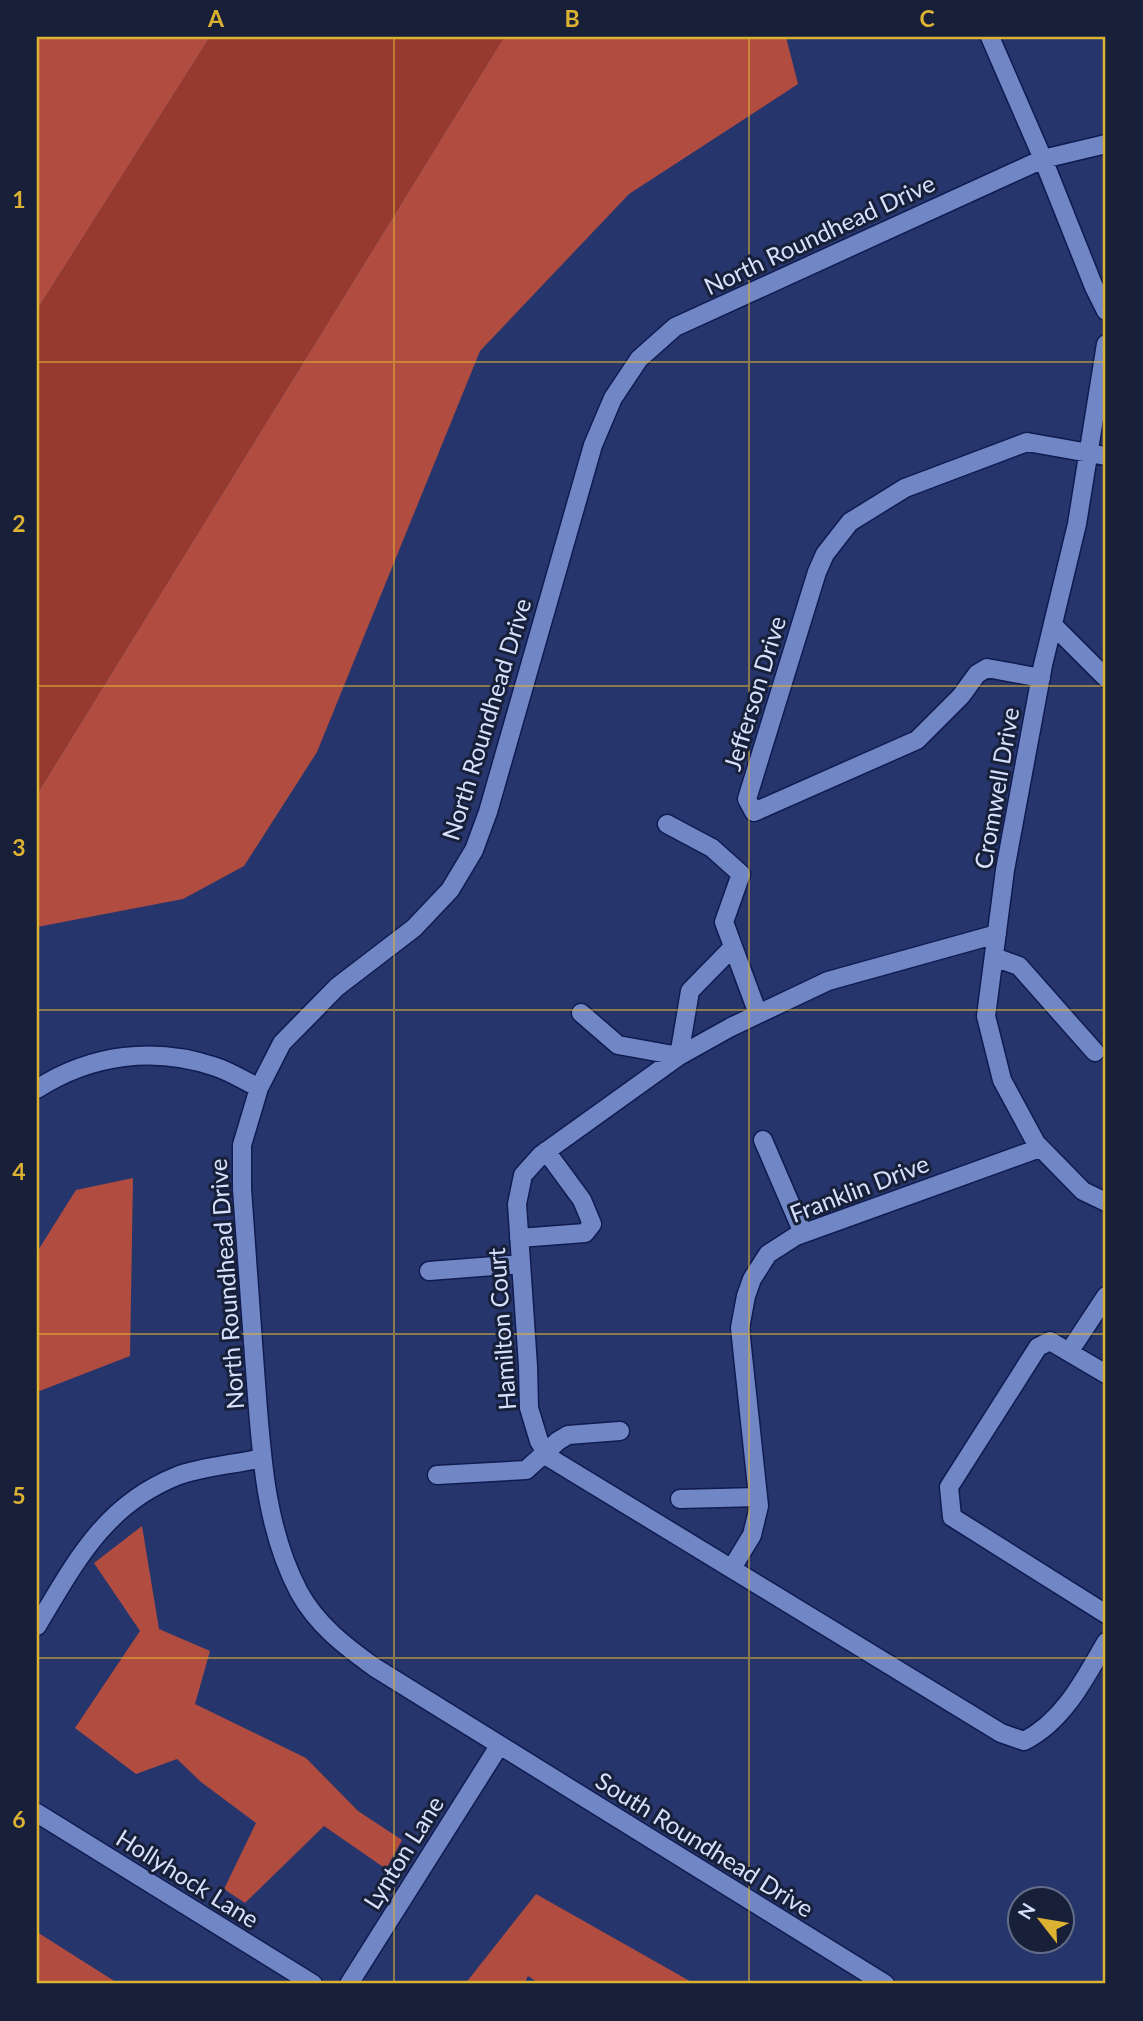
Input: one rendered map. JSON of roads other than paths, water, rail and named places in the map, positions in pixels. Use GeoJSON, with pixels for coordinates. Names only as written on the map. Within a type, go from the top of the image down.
{"type":"FeatureCollection","features":[{"type":"Feature","properties":{"kind":"street"},"geometry":{"type":"LineString","coordinates":[[990,37],[1106,311]]}},
{"type":"Feature","properties":{"kind":"street"},"geometry":{"type":"LineString","coordinates":[[1043,159],[1106,144]]}},
{"type":"Feature","properties":{"kind":"street","name":"North Roundhead Drive"},"geometry":{"type":"LineString","coordinates":[[499,1746],[341,1644],[320,1623],[300,1594],[277,1542],[262,1458],[242,1189],[242,1145],[259,1088],[282,1043],[337,987],[414,928],[450,890],[474,850],[488,812],[593,445],[613,398],[639,359],[676,327],[1043,159]]}},
{"type":"Feature","properties":{"kind":"street","name":"Cromwell Drive"},"geometry":{"type":"LineString","coordinates":[[1106,344],[1097,454],[1077,523],[1041,678],[1005,870],[986,1016],[1002,1080],[1040,1148],[1083,1191],[1106,1202]]}},
{"type":"Feature","properties":{"kind":"street","name":"Jefferson Drive"},"geometry":{"type":"LineString","coordinates":[[1041,678],[987,668],[977,674],[961,696],[917,740],[754,812],[747,799],[817,572],[825,554],[850,522],[905,488],[1027,442],[1097,454]]}},
{"type":"Feature","properties":{"kind":"street"},"geometry":{"type":"LineString","coordinates":[[1053,625],[1106,678]]}},
{"type":"Feature","properties":{"kind":"street"},"geometry":{"type":"LineString","coordinates":[[667,824],[712,848],[741,874],[724,922],[758,1014]]}},
{"type":"Feature","properties":{"kind":"street","name":"Hamilton Court"},"geometry":{"type":"LineString","coordinates":[[546,1452],[539,1441],[528,1408],[517,1204],[523,1175],[546,1151],[679,1056],[758,1014],[828,981],[997,934]]}},
{"type":"Feature","properties":{"kind":"street"},"geometry":{"type":"LineString","coordinates":[[581,1013],[618,1045],[679,1056],[690,991],[733,947]]}},
{"type":"Feature","properties":{"kind":"street"},"geometry":{"type":"LineString","coordinates":[[994,957],[1018,966],[1095,1052]]}},
{"type":"Feature","properties":{"kind":"street"},"geometry":{"type":"LineString","coordinates":[[37,1089],[57,1076],[97,1061],[135,1054],[176,1056],[217,1067],[259,1088]]}},
{"type":"Feature","properties":{"kind":"street"},"geometry":{"type":"LineString","coordinates":[[764,1140],[803,1233]]}},
{"type":"Feature","properties":{"kind":"street","name":"Franklin Drive"},"geometry":{"type":"LineString","coordinates":[[732,1568],[752,1535],[760,1506],[740,1328],[749,1288],[768,1254],[803,1233],[1040,1148]]}},
{"type":"Feature","properties":{"kind":"street"},"geometry":{"type":"LineString","coordinates":[[519,1238],[585,1233],[592,1224],[582,1200],[546,1151]]}},
{"type":"Feature","properties":{"kind":"street"},"geometry":{"type":"LineString","coordinates":[[429,1271],[521,1264]]}},
{"type":"Feature","properties":{"kind":"street"},"geometry":{"type":"LineString","coordinates":[[1069,1352],[1106,1296]]}},
{"type":"Feature","properties":{"kind":"street"},"geometry":{"type":"LineString","coordinates":[[1106,1374],[1050,1341],[1038,1347],[950,1487],[952,1517],[1106,1614]]}},
{"type":"Feature","properties":{"kind":"street"},"geometry":{"type":"LineString","coordinates":[[437,1475],[526,1470],[568,1435],[620,1431]]}},
{"type":"Feature","properties":{"kind":"street"},"geometry":{"type":"LineString","coordinates":[[546,1452],[550,1458],[1001,1733],[1015,1739],[1024,1741],[1045,1727],[1074,1696],[1106,1642]]}},
{"type":"Feature","properties":{"kind":"street"},"geometry":{"type":"LineString","coordinates":[[37,1626],[82,1551],[126,1504],[178,1476],[262,1458]]}},
{"type":"Feature","properties":{"kind":"street"},"geometry":{"type":"LineString","coordinates":[[680,1499],[758,1497]]}},
{"type":"Feature","properties":{"kind":"street","name":"Lynton Lane"},"geometry":{"type":"LineString","coordinates":[[349,1984],[499,1746]]}},
{"type":"Feature","properties":{"kind":"street","name":"South Roundhead Drive"},"geometry":{"type":"LineString","coordinates":[[499,1746],[884,1984]]}},
{"type":"Feature","properties":{"kind":"street","name":"Hollyhock Lane"},"geometry":{"type":"LineString","coordinates":[[37,1813],[313,1984]]}}]}
